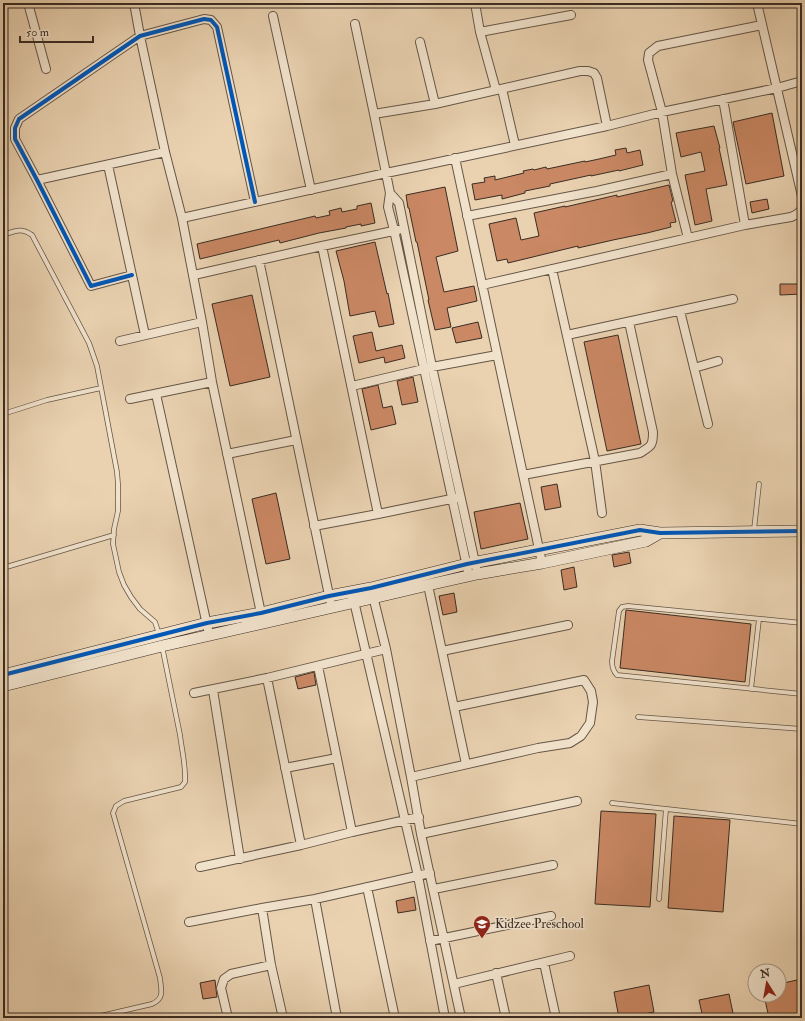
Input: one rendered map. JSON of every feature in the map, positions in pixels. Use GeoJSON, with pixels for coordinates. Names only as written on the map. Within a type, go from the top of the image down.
{"type":"FeatureCollection","features":[{"type":"Feature","properties":{"kind":"street"},"geometry":{"type":"LineString","coordinates":[[28,3],[46,69]]}},
{"type":"Feature","properties":{"kind":"street"},"geometry":{"type":"LineString","coordinates":[[134,3],[165,152],[182,218],[194,275],[212,382],[262,618]]}},
{"type":"Feature","properties":{"kind":"street"},"geometry":{"type":"LineString","coordinates":[[475,3],[480,32],[499,89],[515,145]]}},
{"type":"Feature","properties":{"kind":"street"},"geometry":{"type":"LineString","coordinates":[[757,3],[802,196]]}},
{"type":"Feature","properties":{"kind":"street"},"geometry":{"type":"LineString","coordinates":[[480,32],[572,15]]}},
{"type":"Feature","properties":{"kind":"street"},"geometry":{"type":"LineString","coordinates":[[273,16],[311,190]]}},
{"type":"Feature","properties":{"kind":"street"},"geometry":{"type":"LineString","coordinates":[[132,275],[91,286],[15,139],[15,128],[19,119],[140,36],[204,19],[211,20],[217,28],[255,202]]}},
{"type":"Feature","properties":{"kind":"street"},"geometry":{"type":"LineString","coordinates":[[355,24],[390,193],[388,207],[428,368],[473,575]]}},
{"type":"Feature","properties":{"kind":"street"},"geometry":{"type":"LineString","coordinates":[[688,238],[672,174],[662,112],[648,60],[649,53],[658,46],[762,25]]}},
{"type":"Feature","properties":{"kind":"street"},"geometry":{"type":"LineString","coordinates":[[420,42],[435,104]]}},
{"type":"Feature","properties":{"kind":"street"},"geometry":{"type":"LineString","coordinates":[[374,114],[435,104],[580,71],[588,71],[594,73],[597,78],[607,126]]}},
{"type":"Feature","properties":{"kind":"street"},"geometry":{"type":"LineString","coordinates":[[182,218],[607,126],[662,112],[777,88],[802,81]]}},
{"type":"Feature","properties":{"kind":"street"},"geometry":{"type":"LineString","coordinates":[[723,99],[745,225]]}},
{"type":"Feature","properties":{"kind":"street"},"geometry":{"type":"LineString","coordinates":[[37,180],[165,152]]}},
{"type":"Feature","properties":{"kind":"street"},"geometry":{"type":"LineString","coordinates":[[455,158],[542,563]]}},
{"type":"Feature","properties":{"kind":"street"},"geometry":{"type":"LineString","coordinates":[[108,165],[145,335]]}},
{"type":"Feature","properties":{"kind":"street"},"geometry":{"type":"LineString","coordinates":[[467,216],[597,191],[672,174]]}},
{"type":"Feature","properties":{"kind":"street"},"geometry":{"type":"LineString","coordinates":[[390,193],[399,204],[428,368]]}},
{"type":"Feature","properties":{"kind":"street"},"geometry":{"type":"LineString","coordinates":[[482,285],[745,225],[791,217],[797,214],[802,208]]}},
{"type":"Feature","properties":{"kind":"street"},"geometry":{"type":"LineString","coordinates":[[194,275],[404,228]]}},
{"type":"Feature","properties":{"kind":"street"},"geometry":{"type":"LineString","coordinates":[[322,246],[378,514]]}},
{"type":"Feature","properties":{"kind":"street"},"geometry":{"type":"LineString","coordinates":[[259,260],[330,602]]}},
{"type":"Feature","properties":{"kind":"street"},"geometry":{"type":"LineString","coordinates":[[552,269],[595,461],[602,513]]}},
{"type":"Feature","properties":{"kind":"street"},"geometry":{"type":"LineString","coordinates":[[567,335],[733,299]]}},
{"type":"Feature","properties":{"kind":"street"},"geometry":{"type":"LineString","coordinates":[[680,311],[708,424]]}},
{"type":"Feature","properties":{"kind":"street"},"geometry":{"type":"LineString","coordinates":[[120,341],[202,322]]}},
{"type":"Feature","properties":{"kind":"street"},"geometry":{"type":"LineString","coordinates":[[523,475],[640,453],[650,447],[653,441],[653,432],[629,322]]}},
{"type":"Feature","properties":{"kind":"street"},"geometry":{"type":"LineString","coordinates":[[352,386],[428,368],[497,355]]}},
{"type":"Feature","properties":{"kind":"street"},"geometry":{"type":"LineString","coordinates":[[694,368],[718,362]]}},
{"type":"Feature","properties":{"kind":"street"},"geometry":{"type":"LineString","coordinates":[[130,399],[212,382]]}},
{"type":"Feature","properties":{"kind":"street"},"geometry":{"type":"LineString","coordinates":[[156,394],[209,634]]}},
{"type":"Feature","properties":{"kind":"street"},"geometry":{"type":"LineString","coordinates":[[227,454],[296,440]]}},
{"type":"Feature","properties":{"kind":"street"},"geometry":{"type":"LineString","coordinates":[[314,526],[456,498]]}},
{"type":"Feature","properties":{"kind":"street"},"geometry":{"type":"LineString","coordinates":[[372,593],[470,563],[640,530],[660,533],[802,531]]}},
{"type":"Feature","properties":{"kind":"street"},"geometry":{"type":"LineString","coordinates":[[3,675],[160,640],[209,634],[262,618],[372,593],[428,585],[646,541],[660,533]]}},
{"type":"Feature","properties":{"kind":"street"},"geometry":{"type":"LineString","coordinates":[[428,585],[466,764]]}},
{"type":"Feature","properties":{"kind":"street"},"geometry":{"type":"LineString","coordinates":[[372,593],[386,649],[422,834],[461,1018]]}},
{"type":"Feature","properties":{"kind":"street"},"geometry":{"type":"LineString","coordinates":[[353,597],[418,876],[445,1018]]}},
{"type":"Feature","properties":{"kind":"street"},"geometry":{"type":"LineString","coordinates":[[3,686],[160,640],[206,623],[262,618]]}},
{"type":"Feature","properties":{"kind":"street"},"geometry":{"type":"LineString","coordinates":[[442,651],[568,625]]}},
{"type":"Feature","properties":{"kind":"street"},"geometry":{"type":"LineString","coordinates":[[194,694],[386,649]]}},
{"type":"Feature","properties":{"kind":"street"},"geometry":{"type":"LineString","coordinates":[[318,666],[352,832]]}},
{"type":"Feature","properties":{"kind":"street"},"geometry":{"type":"LineString","coordinates":[[267,678],[301,845]]}},
{"type":"Feature","properties":{"kind":"street"},"geometry":{"type":"LineString","coordinates":[[411,777],[538,748],[570,743],[581,736],[590,723],[593,702],[591,690],[584,680],[454,707]]}},
{"type":"Feature","properties":{"kind":"street"},"geometry":{"type":"LineString","coordinates":[[213,690],[240,859]]}},
{"type":"Feature","properties":{"kind":"street"},"geometry":{"type":"LineString","coordinates":[[285,768],[337,758]]}},
{"type":"Feature","properties":{"kind":"street"},"geometry":{"type":"LineString","coordinates":[[422,834],[577,801]]}},
{"type":"Feature","properties":{"kind":"street"},"geometry":{"type":"LineString","coordinates":[[200,867],[419,818]]}},
{"type":"Feature","properties":{"kind":"street"},"geometry":{"type":"LineString","coordinates":[[434,889],[553,865]]}},
{"type":"Feature","properties":{"kind":"street"},"geometry":{"type":"LineString","coordinates":[[189,922],[315,899],[430,873]]}},
{"type":"Feature","properties":{"kind":"street"},"geometry":{"type":"LineString","coordinates":[[367,887],[395,1018]]}},
{"type":"Feature","properties":{"kind":"street"},"geometry":{"type":"LineString","coordinates":[[315,899],[337,1018]]}},
{"type":"Feature","properties":{"kind":"street"},"geometry":{"type":"LineString","coordinates":[[262,908],[271,965],[283,1018]]}},
{"type":"Feature","properties":{"kind":"street"},"geometry":{"type":"LineString","coordinates":[[430,941],[551,916]]}},
{"type":"Feature","properties":{"kind":"street"},"geometry":{"type":"LineString","coordinates":[[454,984],[570,956]]}},
{"type":"Feature","properties":{"kind":"street"},"geometry":{"type":"LineString","coordinates":[[544,963],[556,1018]]}},
{"type":"Feature","properties":{"kind":"street"},"geometry":{"type":"LineString","coordinates":[[228,1018],[221,988],[224,979],[231,974],[271,965]]}},
{"type":"Feature","properties":{"kind":"street"},"geometry":{"type":"LineString","coordinates":[[496,973],[506,1018]]}},
{"type":"Feature","properties":{"kind":"lane"},"geometry":{"type":"LineString","coordinates":[[3,235],[24,230],[32,235],[89,343],[97,366],[118,478],[118,511],[113,544],[116,560],[124,585],[131,597],[140,609],[155,622],[173,697],[186,771],[186,782],[180,787],[124,801],[116,806],[113,813],[160,978],[160,998],[152,1004],[92,1018]]}},
{"type":"Feature","properties":{"kind":"lane"},"geometry":{"type":"LineString","coordinates":[[3,414],[47,400],[101,388]]}},
{"type":"Feature","properties":{"kind":"lane"},"geometry":{"type":"LineString","coordinates":[[754,532],[759,484]]}},
{"type":"Feature","properties":{"kind":"lane"},"geometry":{"type":"LineString","coordinates":[[3,568],[114,535]]}},
{"type":"Feature","properties":{"kind":"lane"},"geometry":{"type":"LineString","coordinates":[[802,623],[628,606],[622,607],[619,611],[612,661],[614,672],[617,675],[802,694]]}},
{"type":"Feature","properties":{"kind":"lane"},"geometry":{"type":"LineString","coordinates":[[751,689],[759,619]]}},
{"type":"Feature","properties":{"kind":"lane"},"geometry":{"type":"LineString","coordinates":[[638,717],[802,729]]}},
{"type":"Feature","properties":{"kind":"lane"},"geometry":{"type":"LineString","coordinates":[[612,803],[802,824]]}},
{"type":"Feature","properties":{"kind":"lane"},"geometry":{"type":"LineString","coordinates":[[658,899],[666,809]]}},
{"type":"Feature","properties":{"kind":"building"},"geometry":{"type":"Polygon","coordinates":[[[772,113],[784,176],[746,184],[733,122],[772,113]]]}},
{"type":"Feature","properties":{"kind":"building"},"geometry":{"type":"Polygon","coordinates":[[[714,126],[727,185],[706,189],[712,221],[695,225],[685,175],[705,171],[701,152],[681,157],[676,133],[714,126]]]}},
{"type":"Feature","properties":{"kind":"building"},"geometry":{"type":"Polygon","coordinates":[[[626,148],[627,153],[640,150],[643,165],[550,184],[550,186],[525,191],[525,193],[502,199],[502,195],[475,200],[472,184],[485,182],[484,178],[495,176],[495,180],[524,173],[523,171],[533,169],[546,167],[547,169],[585,162],[616,155],[615,150],[626,148]]]}},
{"type":"Feature","properties":{"kind":"building"},"geometry":{"type":"Polygon","coordinates":[[[669,185],[676,222],[670,223],[671,227],[578,248],[578,246],[508,263],[507,259],[497,261],[489,224],[516,218],[521,240],[539,236],[534,213],[669,185]]]}},
{"type":"Feature","properties":{"kind":"building"},"geometry":{"type":"Polygon","coordinates":[[[445,187],[458,251],[436,257],[444,292],[474,286],[477,301],[447,308],[451,327],[435,330],[406,195],[445,187]]]}},
{"type":"Feature","properties":{"kind":"building"},"geometry":{"type":"Polygon","coordinates":[[[767,199],[769,209],[752,213],[750,202],[767,199]]]}},
{"type":"Feature","properties":{"kind":"building"},"geometry":{"type":"Polygon","coordinates":[[[371,203],[375,223],[346,227],[280,243],[279,240],[200,259],[197,244],[315,216],[316,218],[330,215],[329,211],[341,208],[342,212],[357,209],[357,206],[371,203]]]}},
{"type":"Feature","properties":{"kind":"building"},"geometry":{"type":"Polygon","coordinates":[[[375,242],[394,324],[379,327],[375,311],[350,316],[344,281],[336,251],[375,242]]]}},
{"type":"Feature","properties":{"kind":"building"},"geometry":{"type":"Polygon","coordinates":[[[780,284],[802,284],[802,294],[780,295],[780,284]]]}},
{"type":"Feature","properties":{"kind":"building"},"geometry":{"type":"Polygon","coordinates":[[[252,295],[270,377],[230,386],[212,304],[252,295]]]}},
{"type":"Feature","properties":{"kind":"building"},"geometry":{"type":"Polygon","coordinates":[[[478,322],[482,338],[456,343],[452,328],[478,322]]]}},
{"type":"Feature","properties":{"kind":"building"},"geometry":{"type":"Polygon","coordinates":[[[372,332],[376,351],[402,345],[405,358],[385,363],[384,357],[359,363],[353,336],[372,332]]]}},
{"type":"Feature","properties":{"kind":"building"},"geometry":{"type":"Polygon","coordinates":[[[618,335],[641,444],[607,451],[584,342],[618,335]]]}},
{"type":"Feature","properties":{"kind":"building"},"geometry":{"type":"Polygon","coordinates":[[[413,377],[418,402],[402,405],[397,381],[413,377]]]}},
{"type":"Feature","properties":{"kind":"building"},"geometry":{"type":"Polygon","coordinates":[[[378,385],[383,408],[392,406],[396,424],[371,430],[362,389],[378,385]]]}},
{"type":"Feature","properties":{"kind":"building"},"geometry":{"type":"Polygon","coordinates":[[[557,484],[561,507],[545,510],[541,487],[557,484]]]}},
{"type":"Feature","properties":{"kind":"building"},"geometry":{"type":"Polygon","coordinates":[[[276,493],[290,559],[266,564],[252,499],[276,493]]]}},
{"type":"Feature","properties":{"kind":"building"},"geometry":{"type":"Polygon","coordinates":[[[520,503],[528,539],[481,549],[474,512],[520,503]]]}},
{"type":"Feature","properties":{"kind":"building"},"geometry":{"type":"Polygon","coordinates":[[[629,552],[631,563],[614,567],[612,555],[629,552]]]}},
{"type":"Feature","properties":{"kind":"building"},"geometry":{"type":"Polygon","coordinates":[[[574,567],[577,587],[564,590],[561,570],[574,567]]]}},
{"type":"Feature","properties":{"kind":"building"},"geometry":{"type":"Polygon","coordinates":[[[454,593],[457,612],[443,615],[439,596],[454,593]]]}},
{"type":"Feature","properties":{"kind":"building"},"geometry":{"type":"Polygon","coordinates":[[[626,610],[751,624],[745,682],[620,668],[626,610]]]}},
{"type":"Feature","properties":{"kind":"building"},"geometry":{"type":"Polygon","coordinates":[[[314,672],[316,685],[298,689],[295,677],[314,672]]]}},
{"type":"Feature","properties":{"kind":"building"},"geometry":{"type":"Polygon","coordinates":[[[601,811],[656,814],[650,907],[595,904],[601,811]]]}},
{"type":"Feature","properties":{"kind":"building"},"geometry":{"type":"Polygon","coordinates":[[[674,816],[730,820],[723,912],[668,908],[674,816]]]}},
{"type":"Feature","properties":{"kind":"building"},"geometry":{"type":"Polygon","coordinates":[[[414,897],[416,910],[398,913],[396,901],[414,897]]]}},
{"type":"Feature","properties":{"kind":"building"},"geometry":{"type":"Polygon","coordinates":[[[215,980],[217,997],[203,999],[200,983],[215,980]]]}},
{"type":"Feature","properties":{"kind":"building"},"geometry":{"type":"Polygon","coordinates":[[[797,980],[802,1002],[802,1018],[769,1018],[766,1003],[787,1003],[787,982],[797,980]]]}},
{"type":"Feature","properties":{"kind":"building"},"geometry":{"type":"Polygon","coordinates":[[[649,985],[654,1012],[619,1018],[614,992],[649,985]]]}},
{"type":"Feature","properties":{"kind":"building"},"geometry":{"type":"Polygon","coordinates":[[[729,994],[734,1018],[703,1018],[699,1000],[729,994]]]}},
{"type":"Feature","properties":{"kind":"cycle path"},"geometry":{"type":"LineString","coordinates":[[132,275],[91,286],[15,139],[15,128],[19,119],[140,36],[204,19],[211,20],[217,27],[255,202]]}},
{"type":"Feature","properties":{"kind":"cycle path"},"geometry":{"type":"LineString","coordinates":[[3,675],[207,623],[261,613],[467,564],[640,530],[660,533],[802,531]]}},
{"type":"Feature","properties":{"kind":"place","name":"Kidzee Preschool"},"geometry":{"type":"Point","coordinates":[482,939]}}]}
